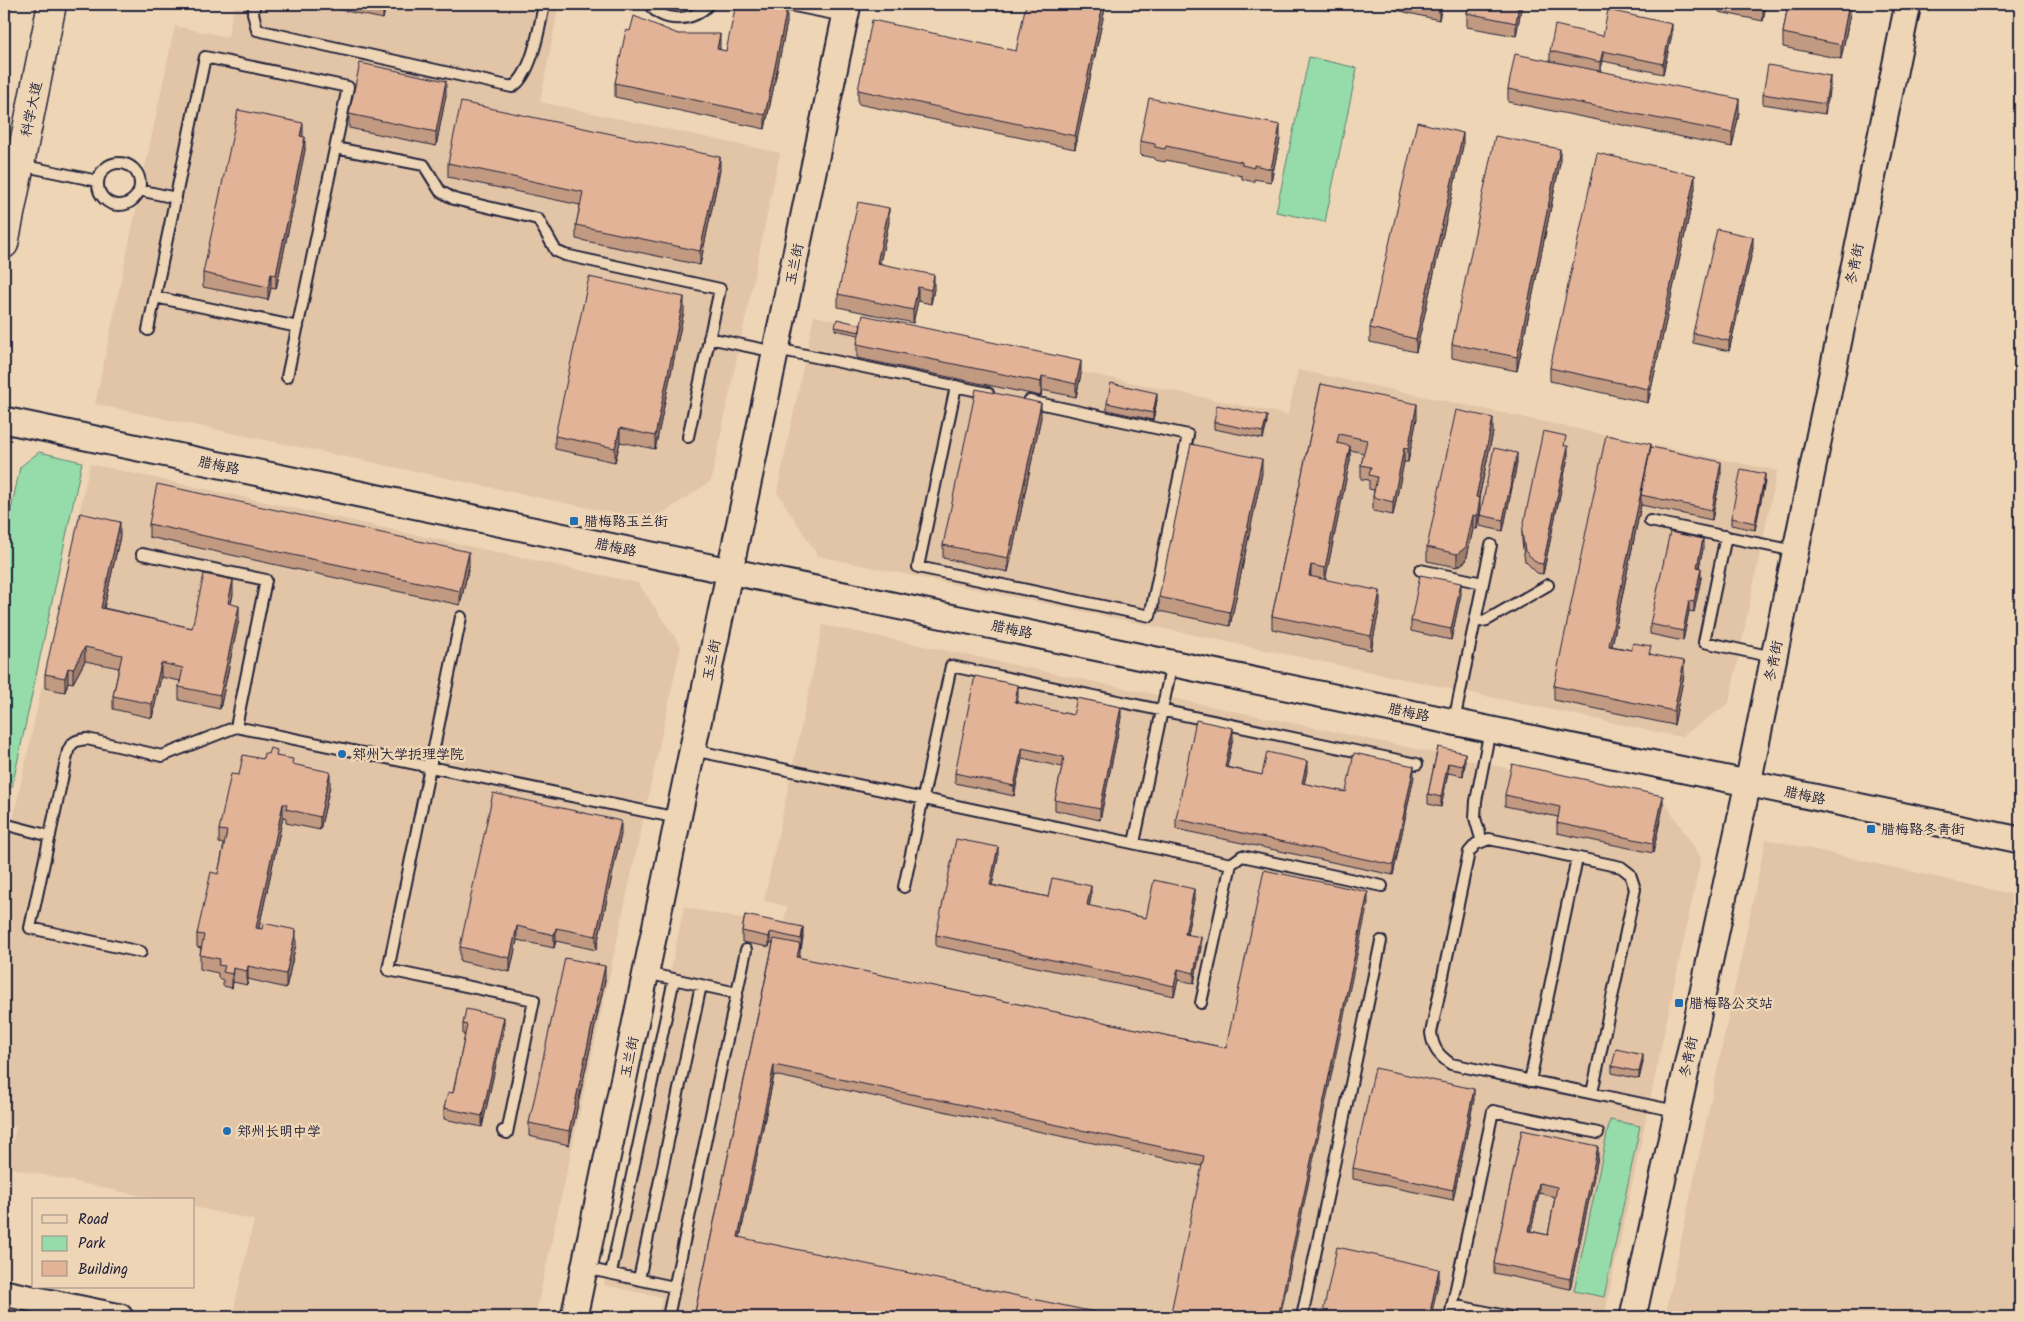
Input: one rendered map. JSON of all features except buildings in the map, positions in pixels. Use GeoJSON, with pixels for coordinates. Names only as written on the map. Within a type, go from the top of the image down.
{"type":"FeatureCollection","features":[{"type":"Feature","properties":{"kind":"main road","name":"科学大道"},"geometry":{"type":"LineString","coordinates":[[4,244],[52,4]]}},
{"type":"Feature","properties":{"kind":"street","name":"冬青街"},"geometry":{"type":"LineString","coordinates":[[1633,1317],[1748,783],[1908,4]]}},
{"type":"Feature","properties":{"kind":"street","name":"玉兰街"},"geometry":{"type":"LineString","coordinates":[[574,1317],[847,10]]}},
{"type":"Feature","properties":{"kind":"street","name":"腊梅路"},"geometry":{"type":"LineString","coordinates":[[4,420],[2020,840]]}},
{"type":"Feature","properties":{"kind":"street"},"geometry":{"type":"LineString","coordinates":[[4,1293],[120,1317]]}},
{"type":"Feature","properties":{"kind":"lane"},"geometry":{"type":"LineString","coordinates":[[255,4],[253,13],[257,30],[512,87],[518,84],[522,77],[536,43],[544,4]]}},
{"type":"Feature","properties":{"kind":"lane"},"geometry":{"type":"LineString","coordinates":[[649,4],[659,13],[678,19],[697,14],[709,4]]}},
{"type":"Feature","properties":{"kind":"lane"},"geometry":{"type":"LineString","coordinates":[[784,4],[847,10]]}},
{"type":"Feature","properties":{"kind":"lane"},"geometry":{"type":"LineString","coordinates":[[148,330],[205,57],[348,88],[287,377]]}},
{"type":"Feature","properties":{"kind":"lane"},"geometry":{"type":"LineString","coordinates":[[335,148],[424,165],[440,191],[454,199],[538,219],[556,251],[565,255],[720,289],[688,437]]}},
{"type":"Feature","properties":{"kind":"lane"},"geometry":{"type":"LineString","coordinates":[[125,164],[137,174],[139,190],[133,200],[127,204],[114,205],[102,197],[98,181],[103,170],[109,165],[125,164]]}},
{"type":"Feature","properties":{"kind":"lane"},"geometry":{"type":"LineString","coordinates":[[19,165],[98,181]]}},
{"type":"Feature","properties":{"kind":"lane"},"geometry":{"type":"LineString","coordinates":[[139,190],[176,198]]}},
{"type":"Feature","properties":{"kind":"lane"},"geometry":{"type":"LineString","coordinates":[[155,297],[298,327]]}},
{"type":"Feature","properties":{"kind":"lane"},"geometry":{"type":"LineString","coordinates":[[709,338],[994,394]]}},
{"type":"Feature","properties":{"kind":"lane"},"geometry":{"type":"LineString","coordinates":[[956,386],[918,567],[1150,616],[1188,435],[1014,398]]}},
{"type":"Feature","properties":{"kind":"lane"},"geometry":{"type":"LineString","coordinates":[[1650,520],[1796,551]]}},
{"type":"Feature","properties":{"kind":"lane"},"geometry":{"type":"LineString","coordinates":[[1726,536],[1704,642],[1774,657]]}},
{"type":"Feature","properties":{"kind":"lane"},"geometry":{"type":"LineString","coordinates":[[1454,721],[1491,545]]}},
{"type":"Feature","properties":{"kind":"lane"},"geometry":{"type":"LineString","coordinates":[[142,554],[266,580],[236,727]]}},
{"type":"Feature","properties":{"kind":"lane"},"geometry":{"type":"LineString","coordinates":[[1420,570],[1483,583]]}},
{"type":"Feature","properties":{"kind":"lane"},"geometry":{"type":"LineString","coordinates":[[1475,622],[1487,620],[1548,586]]}},
{"type":"Feature","properties":{"kind":"lane"},"geometry":{"type":"LineString","coordinates":[[461,617],[388,970],[534,1000],[507,1132],[503,1131]]}},
{"type":"Feature","properties":{"kind":"lane"},"geometry":{"type":"LineString","coordinates":[[1134,843],[1172,663]]}},
{"type":"Feature","properties":{"kind":"lane"},"geometry":{"type":"LineString","coordinates":[[904,887],[951,666],[1417,764]]}},
{"type":"Feature","properties":{"kind":"lane"},"geometry":{"type":"LineString","coordinates":[[141,952],[30,928],[68,751],[74,742],[86,740],[162,756],[236,727],[678,818]]}},
{"type":"Feature","properties":{"kind":"lane"},"geometry":{"type":"LineString","coordinates":[[1482,842],[1475,818],[1476,801],[1491,729]]}},
{"type":"Feature","properties":{"kind":"lane"},"geometry":{"type":"LineString","coordinates":[[692,750],[1231,864]]}},
{"type":"Feature","properties":{"kind":"lane"},"geometry":{"type":"LineString","coordinates":[[4,824],[50,836]]}},
{"type":"Feature","properties":{"kind":"lane"},"geometry":{"type":"LineString","coordinates":[[1592,1094],[1635,889],[1630,874],[1621,867],[1489,839],[1476,844],[1469,852],[1431,1033],[1433,1046],[1439,1055],[1451,1064],[1592,1094],[1676,1111]]}},
{"type":"Feature","properties":{"kind":"lane"},"geometry":{"type":"LineString","coordinates":[[1202,1003],[1231,864],[1242,856],[1382,886]]}},
{"type":"Feature","properties":{"kind":"lane"},"geometry":{"type":"LineString","coordinates":[[1530,1081],[1577,858]]}},
{"type":"Feature","properties":{"kind":"lane"},"geometry":{"type":"LineString","coordinates":[[1302,1317],[1381,941]]}},
{"type":"Feature","properties":{"kind":"lane"},"geometry":{"type":"LineString","coordinates":[[668,1317],[746,950]]}},
{"type":"Feature","properties":{"kind":"lane"},"geometry":{"type":"LineString","coordinates":[[646,974],[737,993]]}},
{"type":"Feature","properties":{"kind":"lane"},"geometry":{"type":"LineString","coordinates":[[611,1273],[674,979]]}},
{"type":"Feature","properties":{"kind":"lane"},"geometry":{"type":"LineString","coordinates":[[639,1279],[702,985]]}},
{"type":"Feature","properties":{"kind":"lane"},"geometry":{"type":"LineString","coordinates":[[1450,1317],[1494,1111],[1598,1133]]}},
{"type":"Feature","properties":{"kind":"lane"},"geometry":{"type":"LineString","coordinates":[[585,1268],[674,1286]]}},
{"type":"Feature","properties":{"kind":"lane"},"geometry":{"type":"LineString","coordinates":[[1452,1305],[1511,1317]]}},
{"type":"Feature","properties":{"kind":"shaded area"},"geometry":{"type":"Polygon","coordinates":[[[234,4],[559,4],[540,102],[780,153],[711,481],[651,521],[95,404],[175,26],[228,37],[234,4]]]}},
{"type":"Feature","properties":{"kind":"shaded area"},"geometry":{"type":"Polygon","coordinates":[[[814,316],[1288,415],[1298,370],[1777,471],[1729,703],[1681,737],[818,556],[777,492],[814,316]]]}},
{"type":"Feature","properties":{"kind":"shaded area","name":"郑州大学护理学院"},"geometry":{"type":"Polygon","coordinates":[[[90,464],[638,583],[681,646],[535,1317],[273,1317],[234,1309],[254,1220],[195,1207],[195,1198],[151,1198],[7,1167],[16,1127],[4,1124],[4,862],[90,464]]]}},
{"type":"Feature","properties":{"kind":"shaded area"},"geometry":{"type":"Polygon","coordinates":[[[823,625],[1664,801],[1701,858],[1604,1317],[658,1317],[662,1297],[604,1285],[684,907],[783,928],[787,906],[764,901],[823,625]]]}},
{"type":"Feature","properties":{"kind":"shaded area"},"geometry":{"type":"Polygon","coordinates":[[[1766,839],[2020,896],[2020,1317],[1665,1317],[1766,839]]]}},
{"type":"Feature","properties":{"kind":"green space"},"geometry":{"type":"Polygon","coordinates":[[[1309,57],[1357,68],[1325,222],[1276,212],[1309,57]]]}},
{"type":"Feature","properties":{"kind":"green space"},"geometry":{"type":"Polygon","coordinates":[[[39,452],[82,462],[12,787],[4,785],[4,544],[20,467],[39,452]]]}},
{"type":"Feature","properties":{"kind":"green space"},"geometry":{"type":"Polygon","coordinates":[[[1610,1120],[1640,1126],[1604,1297],[1574,1291],[1610,1120]]]}},
{"type":"Feature","properties":{"kind":"place","name":"腊梅路玉兰街"},"geometry":{"type":"Point","coordinates":[574,521]}},
{"type":"Feature","properties":{"kind":"place","name":"郑州大学护理学院"},"geometry":{"type":"Point","coordinates":[342,754]}},
{"type":"Feature","properties":{"kind":"place","name":"腊梅路冬青街"},"geometry":{"type":"Point","coordinates":[1871,829]}},
{"type":"Feature","properties":{"kind":"place","name":"腊梅路公交站"},"geometry":{"type":"Point","coordinates":[1679,1003]}},
{"type":"Feature","properties":{"kind":"place","name":"郑州长明中学"},"geometry":{"type":"Point","coordinates":[227,1131]}}]}
